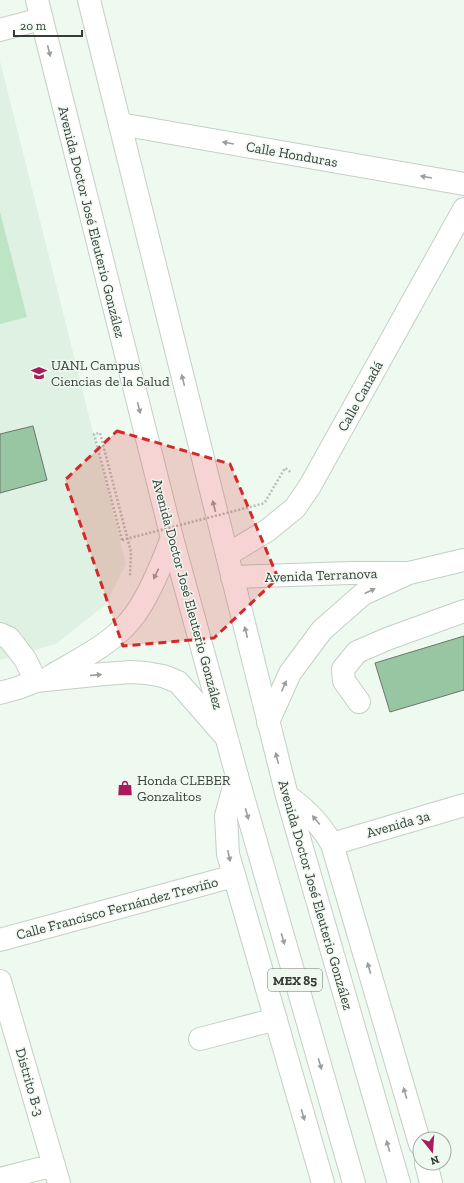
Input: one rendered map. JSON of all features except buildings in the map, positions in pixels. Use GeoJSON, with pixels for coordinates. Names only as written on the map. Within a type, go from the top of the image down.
{"type":"FeatureCollection","features":[{"type":"Feature","properties":{"kind":"main road","name":"Avenida Doctor José Eleuterio González"},"geometry":{"type":"LineString","coordinates":[[89,0],[287,796],[399,1183]]}},
{"type":"Feature","properties":{"kind":"main road","name":"Avenida Doctor José Eleuterio González"},"geometry":{"type":"LineString","coordinates":[[39,10],[172,538],[226,738],[354,1183]]}},
{"type":"Feature","properties":{"kind":"main road"},"geometry":{"type":"LineString","coordinates":[[0,30],[39,10]]}},
{"type":"Feature","properties":{"kind":"main road","name":"Calle Honduras"},"geometry":{"type":"LineString","coordinates":[[120,124],[464,184]]}},
{"type":"Feature","properties":{"kind":"main road","name":"Calle Canadá"},"geometry":{"type":"LineString","coordinates":[[227,555],[268,530],[295,508],[310,486],[464,209]]}},
{"type":"Feature","properties":{"kind":"main road"},"geometry":{"type":"LineString","coordinates":[[0,693],[40,681],[92,652],[119,633],[137,612],[154,579],[172,538]]}},
{"type":"Feature","properties":{"kind":"main road","name":"Avenida Terranova"},"geometry":{"type":"LineString","coordinates":[[268,722],[290,673],[322,630],[363,594],[409,573],[464,560]]}},
{"type":"Feature","properties":{"kind":"main road","name":"Avenida Terranova"},"geometry":{"type":"LineString","coordinates":[[232,577],[350,573],[409,573]]}},
{"type":"Feature","properties":{"kind":"main road"},"geometry":{"type":"LineString","coordinates":[[358,702],[344,681],[343,668],[357,652],[387,639],[464,612]]}},
{"type":"Feature","properties":{"kind":"main road"},"geometry":{"type":"LineString","coordinates":[[0,634],[9,638],[40,681]]}},
{"type":"Feature","properties":{"kind":"main road"},"geometry":{"type":"LineString","coordinates":[[40,681],[131,672],[163,676],[178,682],[226,738]]}},
{"type":"Feature","properties":{"kind":"main road"},"geometry":{"type":"LineString","coordinates":[[237,776],[226,816],[228,854],[323,1183]]}},
{"type":"Feature","properties":{"kind":"main road"},"geometry":{"type":"LineString","coordinates":[[287,796],[312,816],[332,844],[416,1131]]}},
{"type":"Feature","properties":{"kind":"main road","name":"Avenida 3a"},"geometry":{"type":"LineString","coordinates":[[332,844],[464,805]]}},
{"type":"Feature","properties":{"kind":"main road","name":"Calle Francisco Fernández Treviño"},"geometry":{"type":"LineString","coordinates":[[0,940],[234,876]]}},
{"type":"Feature","properties":{"kind":"main road","name":"Distrito B-3"},"geometry":{"type":"LineString","coordinates":[[0,980],[56,1174]]}},
{"type":"Feature","properties":{"kind":"main road"},"geometry":{"type":"LineString","coordinates":[[200,1039],[276,1019]]}},
{"type":"Feature","properties":{"kind":"main road"},"geometry":{"type":"LineString","coordinates":[[428,1171],[432,1183]]}},
{"type":"Feature","properties":{"kind":"main road"},"geometry":{"type":"LineString","coordinates":[[0,1179],[56,1174]]}},
{"type":"Feature","properties":{"kind":"path"},"geometry":{"type":"LineString","coordinates":[[130,580],[131,552],[100,432],[94,434],[122,540],[265,502],[285,468]]}},
{"type":"Feature","properties":{"kind":"highlighted area"},"geometry":{"type":"Polygon","coordinates":[[[117,431],[230,464],[278,578],[214,638],[123,646],[65,480],[117,431]]]}},
{"type":"Feature","properties":{"kind":"shaded area","name":"UANL Campus Ciencias de la Salud"},"geometry":{"type":"Polygon","coordinates":[[[0,61],[126,564],[106,604],[56,644],[0,660],[0,61]]]}},
{"type":"Feature","properties":{"kind":"green space"},"geometry":{"type":"Polygon","coordinates":[[[0,212],[27,317],[0,324],[0,212]]]}},
{"type":"Feature","properties":{"kind":"place","name":"UANL Campus Ciencias de la Salud"},"geometry":{"type":"Point","coordinates":[39,373]}},
{"type":"Feature","properties":{"kind":"place","name":"Honda CLEBER Gonzalitos"},"geometry":{"type":"Point","coordinates":[125,788]}}]}
